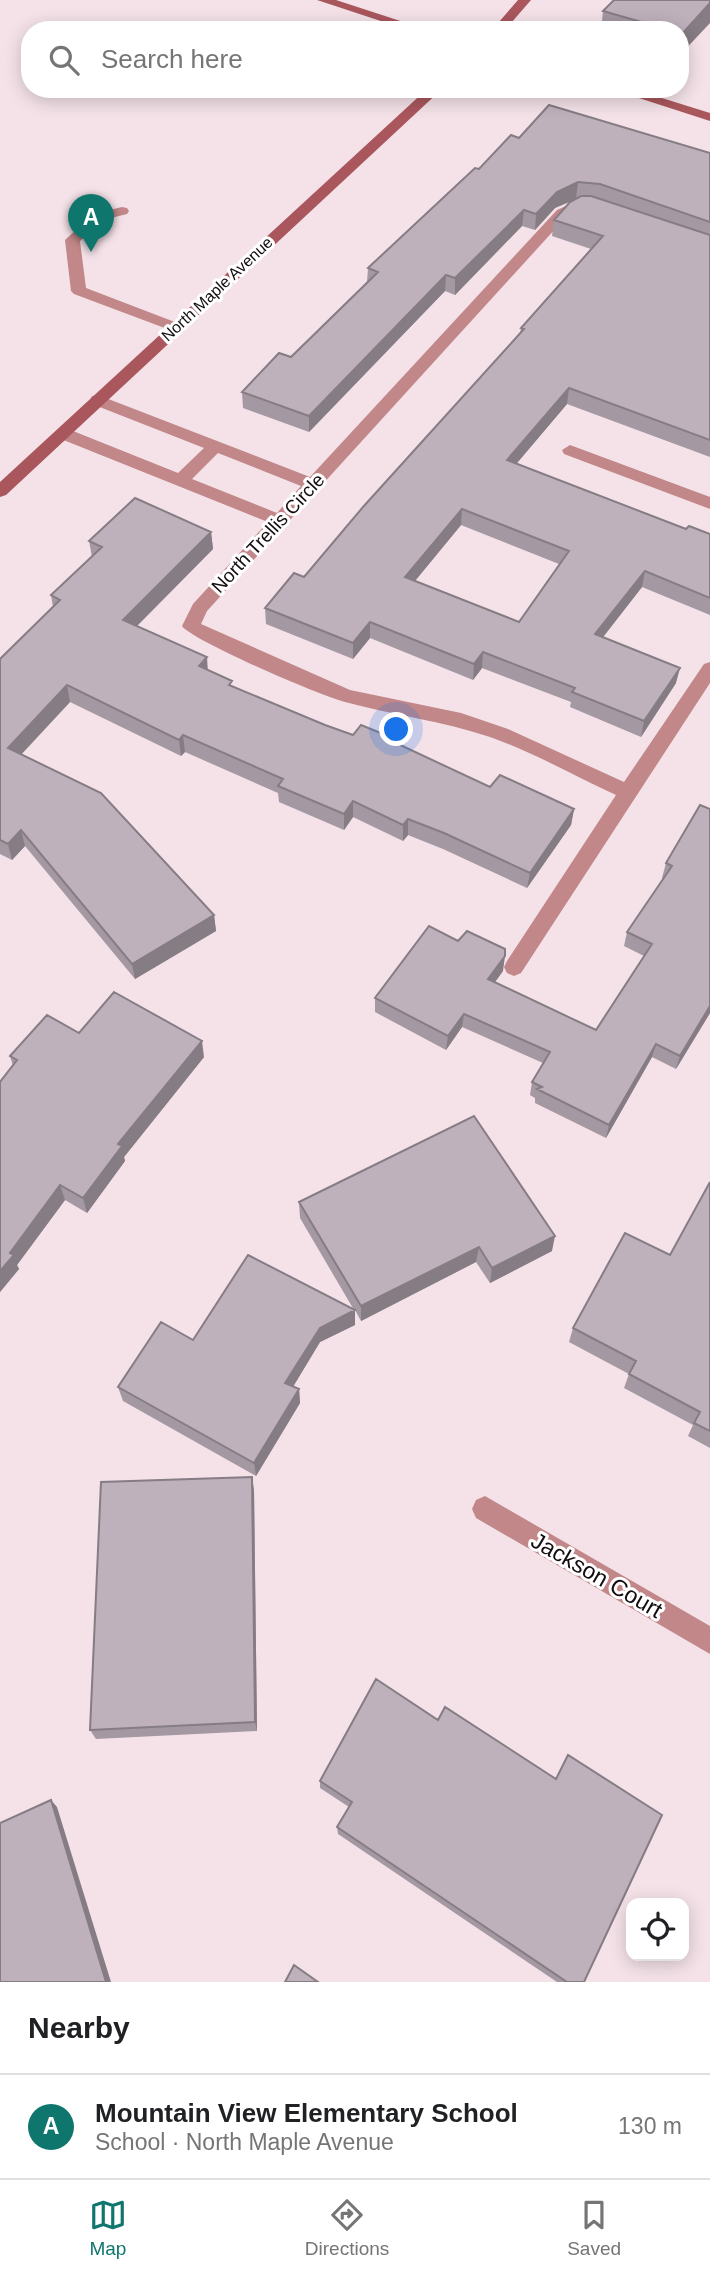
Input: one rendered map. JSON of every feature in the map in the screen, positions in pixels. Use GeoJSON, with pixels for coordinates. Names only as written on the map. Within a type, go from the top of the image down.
{"type":"FeatureCollection","features":[{"type":"Feature","properties":{"kind":"street"},"geometry":{"type":"LineString","coordinates":[[323,0],[392,21]]}},
{"type":"Feature","properties":{"kind":"street"},"geometry":{"type":"LineString","coordinates":[[506,21],[525,0]]}},
{"type":"Feature","properties":{"kind":"street","name":"North Maple Avenue"},"geometry":{"type":"LineString","coordinates":[[0,491],[425,98]]}},
{"type":"Feature","properties":{"kind":"street"},"geometry":{"type":"LineString","coordinates":[[648,98],[710,117]]}},
{"type":"Feature","properties":{"kind":"street","name":"North Trellis Circle"},"geometry":{"type":"LineString","coordinates":[[592,206],[577,205],[562,213],[199,608],[191,626],[214,639],[346,696],[454,719],[501,734],[628,792]]}},
{"type":"Feature","properties":{"kind":"street"},"geometry":{"type":"LineString","coordinates":[[122,211],[98,218],[72,240],[79,290],[175,327]]}},
{"type":"Feature","properties":{"kind":"street"},"geometry":{"type":"LineString","coordinates":[[98,400],[314,485]]}},
{"type":"Feature","properties":{"kind":"street"},"geometry":{"type":"LineString","coordinates":[[62,433],[281,521]]}},
{"type":"Feature","properties":{"kind":"street"},"geometry":{"type":"LineString","coordinates":[[181,480],[216,446]]}},
{"type":"Feature","properties":{"kind":"street"},"geometry":{"type":"LineString","coordinates":[[570,450],[710,503]]}},
{"type":"Feature","properties":{"kind":"street"},"geometry":{"type":"LineString","coordinates":[[514,967],[710,669]]}},
{"type":"Feature","properties":{"kind":"street","name":"Jackson Court"},"geometry":{"type":"LineString","coordinates":[[485,1510],[710,1640]]}},
{"type":"Feature","properties":{"kind":"building"},"geometry":{"type":"Polygon","coordinates":[[[614,0],[710,0],[689,26],[689,21],[638,21],[603,11],[614,0]]]}},
{"type":"Feature","properties":{"kind":"building"},"geometry":{"type":"Polygon","coordinates":[[[549,105],[710,153],[710,222],[600,184],[578,182],[557,192],[536,214],[524,210],[455,278],[446,275],[309,416],[242,392],[279,353],[291,357],[378,272],[368,268],[475,168],[479,169],[511,135],[519,138],[549,105]]]}},
{"type":"Feature","properties":{"kind":"building"},"geometry":{"type":"Polygon","coordinates":[[[581,196],[591,196],[710,235],[710,440],[569,388],[507,460],[686,529],[689,526],[710,534],[710,598],[645,571],[595,634],[680,668],[644,721],[572,692],[575,688],[483,652],[474,664],[370,622],[353,643],[265,608],[294,573],[304,577],[603,236],[554,220],[570,202],[581,196]],[[462,509],[405,577],[519,622],[569,551],[462,509]]]}},
{"type":"Feature","properties":{"kind":"building"},"geometry":{"type":"Polygon","coordinates":[[[135,498],[211,532],[123,620],[207,657],[199,666],[232,681],[229,685],[353,735],[361,725],[398,740],[396,743],[490,787],[500,775],[574,809],[530,873],[444,833],[408,819],[403,825],[353,801],[344,814],[278,786],[283,779],[183,735],[179,740],[67,685],[8,748],[101,793],[214,915],[132,964],[21,830],[8,844],[0,840],[0,659],[60,600],[51,595],[102,547],[89,541],[135,498]]]}},
{"type":"Feature","properties":{"kind":"building"},"geometry":{"type":"Polygon","coordinates":[[[700,805],[710,809],[710,1006],[680,1056],[656,1044],[609,1125],[537,1089],[542,1087],[532,1082],[550,1052],[464,1014],[448,1036],[375,998],[429,926],[458,941],[467,931],[505,949],[505,956],[488,979],[596,1030],[652,944],[627,932],[672,866],[666,863],[700,805]]]}},
{"type":"Feature","properties":{"kind":"building"},"geometry":{"type":"Polygon","coordinates":[[[114,992],[202,1041],[118,1144],[122,1146],[83,1198],[60,1185],[10,1253],[14,1255],[0,1271],[0,1082],[17,1060],[10,1056],[47,1015],[79,1033],[114,992]]]}},
{"type":"Feature","properties":{"kind":"building"},"geometry":{"type":"Polygon","coordinates":[[[474,1116],[555,1236],[492,1268],[479,1247],[361,1306],[299,1202],[474,1116]]]}},
{"type":"Feature","properties":{"kind":"building"},"geometry":{"type":"Polygon","coordinates":[[[710,1182],[710,1431],[694,1423],[700,1412],[629,1374],[636,1361],[573,1328],[625,1233],[670,1255],[710,1182]]]}},
{"type":"Feature","properties":{"kind":"building"},"geometry":{"type":"Polygon","coordinates":[[[248,1255],[355,1310],[320,1328],[285,1383],[299,1389],[254,1463],[118,1387],[161,1322],[193,1340],[248,1255]]]}},
{"type":"Feature","properties":{"kind":"building"},"geometry":{"type":"Polygon","coordinates":[[[252,1477],[255,1722],[90,1730],[101,1482],[252,1477]]]}},
{"type":"Feature","properties":{"kind":"building"},"geometry":{"type":"Polygon","coordinates":[[[376,1679],[438,1720],[445,1707],[556,1779],[568,1755],[662,1815],[584,1982],[567,1982],[337,1827],[352,1802],[320,1781],[376,1679]]]}},
{"type":"Feature","properties":{"kind":"building"},"geometry":{"type":"Polygon","coordinates":[[[51,1800],[106,1982],[0,1982],[0,1823],[51,1800]]]}},
{"type":"Feature","properties":{"kind":"building"},"geometry":{"type":"Polygon","coordinates":[[[294,1965],[318,1982],[285,1982],[294,1965]]]}},
{"type":"Feature","properties":{"kind":"place","name":"Mountain View Elementary School"},"geometry":{"type":"Point","coordinates":[91,252]}}]}
